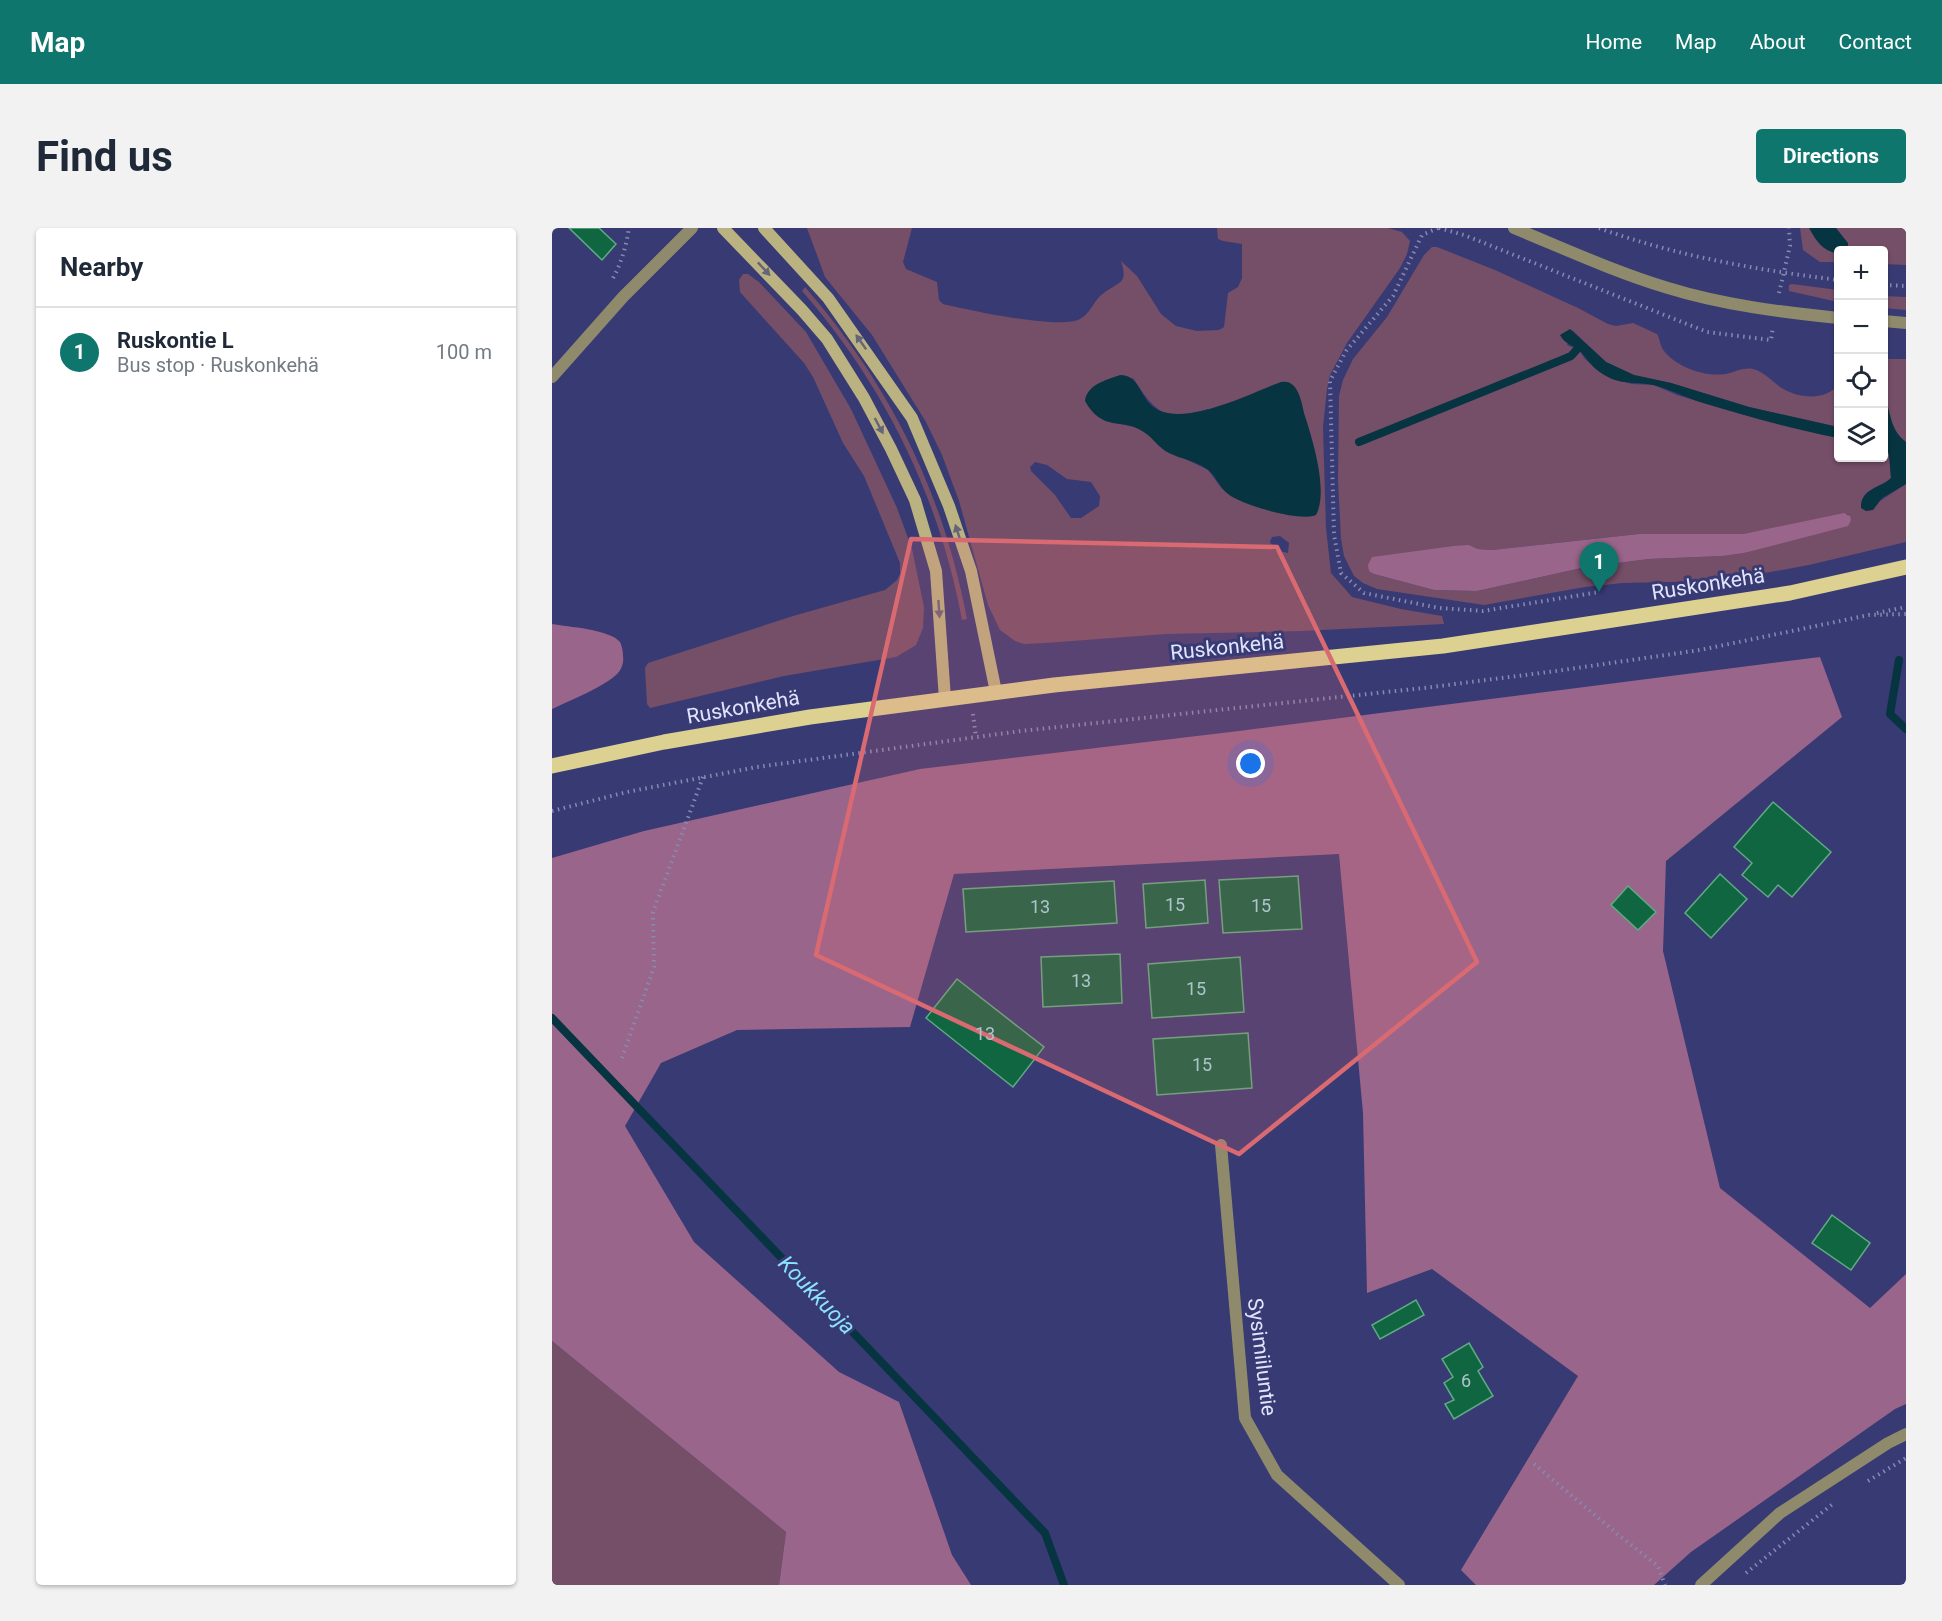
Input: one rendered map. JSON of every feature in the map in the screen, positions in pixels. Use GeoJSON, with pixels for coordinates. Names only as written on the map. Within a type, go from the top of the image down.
{"type":"FeatureCollection","features":[{"type":"Feature","properties":{"kind":"main road"},"geometry":{"type":"LineString","coordinates":[[723,228],[827,339],[864,398],[891,449],[915,500],[936,571],[945,699]]}},
{"type":"Feature","properties":{"kind":"main road"},"geometry":{"type":"LineString","coordinates":[[764,228],[828,298],[912,418],[949,506],[971,571],[996,692]]}},
{"type":"Feature","properties":{"kind":"main road","name":"Ruskonkehä"},"geometry":{"type":"LineString","coordinates":[[552,766],[686,738],[810,717],[996,692],[1443,646],[1790,593],[1906,567]]}},
{"type":"Feature","properties":{"kind":"street"},"geometry":{"type":"LineString","coordinates":[[552,377],[623,297],[692,228]]}},
{"type":"Feature","properties":{"kind":"street"},"geometry":{"type":"LineString","coordinates":[[1514,228],[1610,269],[1668,288],[1728,304],[1834,317]]}},
{"type":"Feature","properties":{"kind":"street"},"geometry":{"type":"LineString","coordinates":[[1888,321],[1906,323]]}},
{"type":"Feature","properties":{"kind":"street","name":"Sysimiiluntie"},"geometry":{"type":"LineString","coordinates":[[1221,1144],[1245,1418],[1276,1475],[1400,1585]]}},
{"type":"Feature","properties":{"kind":"street"},"geometry":{"type":"LineString","coordinates":[[1701,1585],[1780,1513],[1888,1443],[1906,1434]]}},
{"type":"Feature","properties":{"kind":"path"},"geometry":{"type":"LineString","coordinates":[[608,285],[619,268],[629,228]]}},
{"type":"Feature","properties":{"kind":"path"},"geometry":{"type":"LineString","coordinates":[[1438,228],[1422,235],[1393,296],[1346,351],[1330,381],[1334,535],[1341,573],[1364,593],[1438,608],[1483,611],[1599,592]]}},
{"type":"Feature","properties":{"kind":"path"},"geometry":{"type":"LineString","coordinates":[[1599,228],[1714,260],[1783,273],[1834,279]]}},
{"type":"Feature","properties":{"kind":"path"},"geometry":{"type":"LineString","coordinates":[[1783,273],[1790,246],[1789,228]]}},
{"type":"Feature","properties":{"kind":"path"},"geometry":{"type":"LineString","coordinates":[[1888,285],[1906,286]]}},
{"type":"Feature","properties":{"kind":"path"},"geometry":{"type":"LineString","coordinates":[[552,811],[627,792],[757,766],[1021,731],[1424,688],[1556,671],[1700,650],[1906,607]]}},
{"type":"Feature","properties":{"kind":"path"},"geometry":{"type":"LineString","coordinates":[[1869,615],[1906,614]]}},
{"type":"Feature","properties":{"kind":"path"},"geometry":{"type":"LineString","coordinates":[[622,1058],[654,967],[652,912],[704,777]]}},
{"type":"Feature","properties":{"kind":"path"},"geometry":{"type":"LineString","coordinates":[[1868,1482],[1906,1458]]}},
{"type":"Feature","properties":{"kind":"path"},"geometry":{"type":"LineString","coordinates":[[1534,1464],[1658,1566],[1665,1585]]}},
{"type":"Feature","properties":{"kind":"path"},"geometry":{"type":"LineString","coordinates":[[1741,1577],[1839,1499]]}},
{"type":"Feature","properties":{"kind":"highlighted area"},"geometry":{"type":"Polygon","coordinates":[[[911,539],[1277,547],[1477,962],[1239,1154],[816,955],[911,539]]]}},
{"type":"Feature","properties":{"kind":"shaded area"},"geometry":{"type":"Polygon","coordinates":[[[807,228],[912,228],[903,262],[906,269],[937,282],[939,300],[943,304],[1034,321],[1069,322],[1084,316],[1101,295],[1122,281],[1124,274],[1121,261],[1137,276],[1161,314],[1176,326],[1197,331],[1219,330],[1224,327],[1228,293],[1238,287],[1242,278],[1242,244],[1218,239],[1217,228],[1388,228],[1402,232],[1410,241],[1400,268],[1347,343],[1330,375],[1323,427],[1326,528],[1331,573],[1352,597],[1442,616],[1444,624],[1302,631],[1166,634],[1024,644],[1015,641],[1000,630],[988,605],[959,501],[942,455],[926,422],[872,335],[825,277],[807,228]],[[1133,378],[1088,406],[1105,421],[1135,427],[1149,435],[1159,446],[1208,470],[1222,489],[1309,517],[1208,409],[1181,414],[1163,412],[1149,400],[1133,378]],[[1035,462],[1030,467],[1031,471],[1055,495],[1071,518],[1081,518],[1099,506],[1100,496],[1091,482],[1067,479],[1047,465],[1035,462]],[[1280,536],[1272,537],[1270,542],[1275,550],[1288,553],[1289,543],[1280,536]]]}},
{"type":"Feature","properties":{"kind":"shaded area"},"geometry":{"type":"Polygon","coordinates":[[[1800,228],[1906,228],[1906,265],[1888,264],[1888,246],[1834,246],[1834,262],[1820,262],[1803,250],[1800,228]]]}},
{"type":"Feature","properties":{"kind":"shaded area"},"geometry":{"type":"Polygon","coordinates":[[[1432,247],[1437,247],[1495,270],[1608,324],[1616,326],[1633,323],[1657,334],[1663,349],[1670,357],[1692,370],[1718,375],[1753,369],[1787,391],[1802,396],[1818,396],[1834,388],[1834,426],[1749,407],[1671,383],[1634,375],[1606,362],[1572,330],[1567,345],[1579,350],[1597,370],[1613,379],[1632,384],[1654,385],[1677,395],[1741,414],[1834,437],[1834,462],[1888,462],[1888,453],[1891,478],[1868,492],[1864,496],[1861,507],[1877,503],[1906,484],[1906,542],[1809,565],[1721,581],[1623,583],[1585,587],[1484,605],[1377,589],[1363,583],[1354,576],[1344,556],[1341,539],[1338,480],[1339,396],[1343,380],[1353,359],[1387,317],[1424,255],[1432,247]],[[1848,514],[1743,534],[1639,534],[1492,550],[1478,549],[1469,545],[1374,574],[1434,590],[1477,591],[1586,567],[1649,559],[1744,553],[1851,520],[1848,514]]]}},
{"type":"Feature","properties":{"kind":"shaded area"},"geometry":{"type":"Polygon","coordinates":[[[743,274],[748,274],[759,282],[806,332],[851,409],[897,508],[912,549],[924,607],[923,628],[916,645],[896,657],[784,676],[650,708],[647,704],[645,668],[648,663],[793,616],[885,590],[897,580],[900,574],[900,563],[864,476],[843,443],[813,377],[804,363],[740,292],[739,280],[743,274]]]}},
{"type":"Feature","properties":{"kind":"shaded area"},"geometry":{"type":"Polygon","coordinates":[[[1789,285],[1834,289],[1834,301],[1789,291],[1789,285]]]}},
{"type":"Feature","properties":{"kind":"shaded area"},"geometry":{"type":"Polygon","coordinates":[[[805,287],[863,362],[909,442],[944,527],[967,619],[962,620],[939,530],[904,444],[883,404],[858,365],[802,291],[805,287]]]}},
{"type":"Feature","properties":{"kind":"shaded area"},"geometry":{"type":"Polygon","coordinates":[[[1888,296],[1906,297],[1906,310],[1888,308],[1888,296]]]}},
{"type":"Feature","properties":{"kind":"shaded area"},"geometry":{"type":"Polygon","coordinates":[[[1888,359],[1906,359],[1906,442],[1892,425],[1888,415],[1888,359]]]}},
{"type":"Feature","properties":{"kind":"shaded area"},"geometry":{"type":"Polygon","coordinates":[[[1844,513],[1850,516],[1848,526],[1744,553],[1649,559],[1586,567],[1477,591],[1434,590],[1374,574],[1369,571],[1368,565],[1372,557],[1454,546],[1469,545],[1478,549],[1492,550],[1639,534],[1743,534],[1844,513]]]}},
{"type":"Feature","properties":{"kind":"shaded area"},"geometry":{"type":"Polygon","coordinates":[[[552,624],[607,634],[620,642],[623,658],[621,669],[612,678],[587,693],[552,709],[552,624]]]}},
{"type":"Feature","properties":{"kind":"shaded area"},"geometry":{"type":"Polygon","coordinates":[[[1820,657],[1842,717],[1666,861],[1663,951],[1720,1188],[1870,1308],[1906,1274],[1906,1404],[1895,1409],[1691,1552],[1654,1585],[1476,1585],[1461,1570],[1578,1376],[1432,1269],[1367,1293],[1363,1113],[1339,854],[954,874],[910,1027],[737,1030],[661,1063],[625,1126],[694,1242],[839,1372],[899,1402],[952,1555],[971,1585],[779,1585],[786,1532],[552,1341],[552,858],[644,831],[920,769],[1820,657]]]}},
{"type":"Feature","properties":{"kind":"shaded area"},"geometry":{"type":"Polygon","coordinates":[[[552,1341],[786,1532],[779,1585],[552,1585],[552,1341]]]}},
{"type":"Feature","properties":{"kind":"water"},"geometry":{"type":"Polygon","coordinates":[[[1809,228],[1836,228],[1848,246],[1834,246],[1834,252],[1824,248],[1809,228]]]}},
{"type":"Feature","properties":{"kind":"water"},"geometry":{"type":"Polygon","coordinates":[[[1570,329],[1606,362],[1634,375],[1671,383],[1749,407],[1834,426],[1834,437],[1734,412],[1658,386],[1612,379],[1598,371],[1579,350],[1567,343],[1560,335],[1570,329]]]}},
{"type":"Feature","properties":{"kind":"water"},"geometry":{"type":"Polygon","coordinates":[[[1120,375],[1134,381],[1149,403],[1161,411],[1176,414],[1213,408],[1281,382],[1291,384],[1301,399],[1318,464],[1321,492],[1316,515],[1308,517],[1285,514],[1245,503],[1228,494],[1213,474],[1203,466],[1169,453],[1147,434],[1136,428],[1106,421],[1099,417],[1085,401],[1089,390],[1120,375]]]}},
{"type":"Feature","properties":{"kind":"water"},"geometry":{"type":"Polygon","coordinates":[[[1888,408],[1893,426],[1906,442],[1906,484],[1882,498],[1873,510],[1866,511],[1861,508],[1864,496],[1891,478],[1888,408]]]}},
{"type":"Feature","properties":{"kind":"building"},"geometry":{"type":"Polygon","coordinates":[[[569,228],[599,228],[616,244],[602,260],[569,228]]]}},
{"type":"Feature","properties":{"kind":"building"},"geometry":{"type":"Polygon","coordinates":[[[1773,802],[1831,852],[1792,897],[1778,885],[1768,897],[1742,875],[1752,863],[1734,847],[1773,802]]]}},
{"type":"Feature","properties":{"kind":"building"},"geometry":{"type":"Polygon","coordinates":[[[1720,874],[1747,899],[1711,938],[1685,913],[1720,874]]]}},
{"type":"Feature","properties":{"kind":"building"},"geometry":{"type":"Polygon","coordinates":[[[1298,876],[1302,929],[1223,933],[1219,880],[1298,876]]]}},
{"type":"Feature","properties":{"kind":"building"},"geometry":{"type":"Polygon","coordinates":[[[1205,880],[1208,923],[1146,928],[1143,884],[1205,880]]]}},
{"type":"Feature","properties":{"kind":"building"},"geometry":{"type":"Polygon","coordinates":[[[1114,881],[1117,923],[966,932],[963,889],[1114,881]]]}},
{"type":"Feature","properties":{"kind":"building"},"geometry":{"type":"Polygon","coordinates":[[[1628,886],[1656,912],[1638,930],[1611,905],[1628,886]]]}},
{"type":"Feature","properties":{"kind":"building"},"geometry":{"type":"Polygon","coordinates":[[[1120,954],[1122,1003],[1043,1007],[1041,957],[1120,954]]]}},
{"type":"Feature","properties":{"kind":"building"},"geometry":{"type":"Polygon","coordinates":[[[1240,957],[1244,1012],[1152,1018],[1148,964],[1240,957]]]}},
{"type":"Feature","properties":{"kind":"building"},"geometry":{"type":"Polygon","coordinates":[[[957,979],[1044,1047],[1013,1087],[926,1018],[957,979]]]}},
{"type":"Feature","properties":{"kind":"building"},"geometry":{"type":"Polygon","coordinates":[[[1248,1033],[1252,1088],[1157,1095],[1153,1039],[1248,1033]]]}},
{"type":"Feature","properties":{"kind":"building"},"geometry":{"type":"Polygon","coordinates":[[[1832,1215],[1870,1243],[1851,1270],[1812,1243],[1832,1215]]]}},
{"type":"Feature","properties":{"kind":"building"},"geometry":{"type":"Polygon","coordinates":[[[1416,1300],[1424,1315],[1380,1339],[1372,1325],[1416,1300]]]}},
{"type":"Feature","properties":{"kind":"building"},"geometry":{"type":"Polygon","coordinates":[[[1469,1343],[1483,1367],[1478,1371],[1493,1396],[1454,1419],[1445,1404],[1454,1400],[1444,1383],[1453,1377],[1442,1359],[1469,1343]]]}},
{"type":"Feature","properties":{"kind":"waterway"},"geometry":{"type":"LineString","coordinates":[[1359,442],[1571,356],[1581,345]]}},
{"type":"Feature","properties":{"kind":"waterway"},"geometry":{"type":"LineString","coordinates":[[1899,660],[1890,714],[1906,729]]}},
{"type":"Feature","properties":{"kind":"waterway","name":"Koukkuoja"},"geometry":{"type":"LineString","coordinates":[[552,1018],[1045,1533],[1064,1585]]}},
{"type":"Feature","properties":{"kind":"place","name":"Ruskontie L"},"geometry":{"type":"Point","coordinates":[1599,592]}}]}
